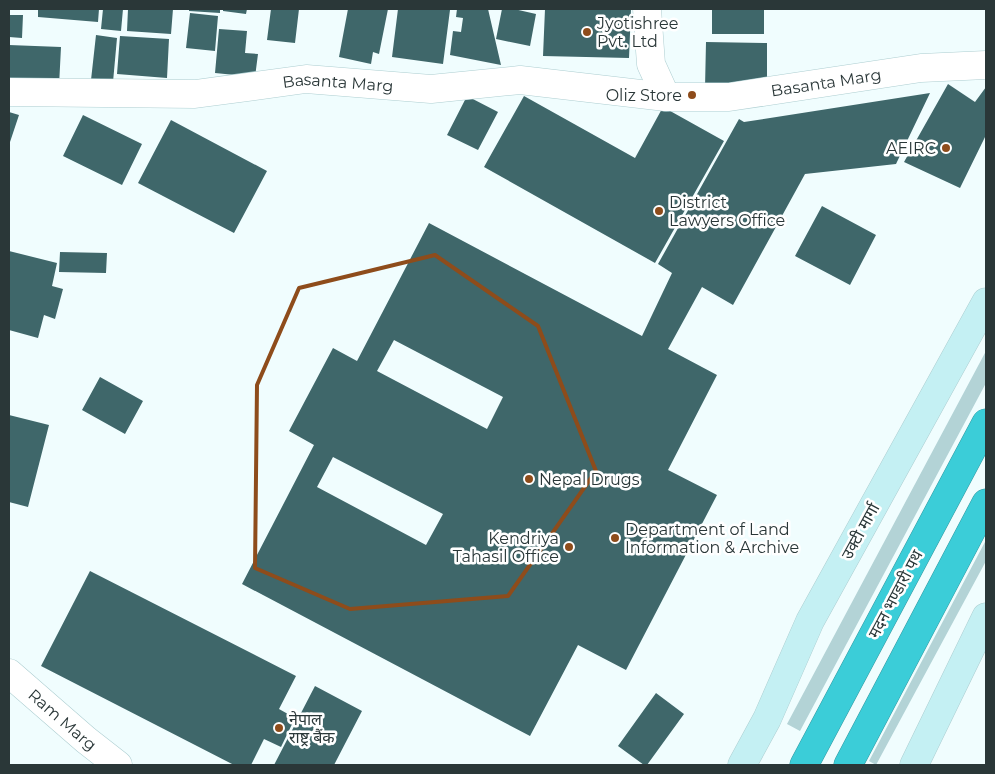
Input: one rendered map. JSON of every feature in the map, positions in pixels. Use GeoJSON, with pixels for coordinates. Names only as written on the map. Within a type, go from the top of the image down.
{"type":"FeatureCollection","features":[{"type":"Feature","properties":{"kind":"highway","name":"मदन भण्डारी पथ"},"geometry":{"type":"LineString","coordinates":[[804,765],[986,423]]}},
{"type":"Feature","properties":{"kind":"highway"},"geometry":{"type":"LineString","coordinates":[[848,765],[986,503]]}},
{"type":"Feature","properties":{"kind":"street"},"geometry":{"type":"LineString","coordinates":[[647,9],[651,64],[666,97]]}},
{"type":"Feature","properties":{"kind":"street","name":"Basanta Marg"},"geometry":{"type":"LineString","coordinates":[[9,92],[195,94],[306,79],[431,89],[520,80],[666,97],[729,97],[921,68],[986,65]]}},
{"type":"Feature","properties":{"kind":"street","name":"उक्टी मार्गा"},"geometry":{"type":"LineString","coordinates":[[742,765],[767,719],[810,622],[986,302]]}},
{"type":"Feature","properties":{"kind":"street"},"geometry":{"type":"LineString","coordinates":[[914,765],[986,617]]}},
{"type":"Feature","properties":{"kind":"street","name":"Ram Marg"},"geometry":{"type":"LineString","coordinates":[[9,672],[86,740],[118,765]]}},
{"type":"Feature","properties":{"kind":"highlighted area"},"geometry":{"type":"Polygon","coordinates":[[[435,255],[538,326],[596,471],[508,596],[350,609],[255,568],[257,385],[299,288],[435,255]]]}},
{"type":"Feature","properties":{"kind":"shaded area"},"geometry":{"type":"Polygon","coordinates":[[[986,351],[986,383],[800,731],[787,724],[986,351]]]}},
{"type":"Feature","properties":{"kind":"shaded area"},"geometry":{"type":"Polygon","coordinates":[[[986,540],[986,561],[876,765],[869,761],[986,540]]]}},
{"type":"Feature","properties":{"kind":"building"},"geometry":{"type":"Polygon","coordinates":[[[38,9],[99,9],[98,22],[38,17],[38,9]]]}},
{"type":"Feature","properties":{"kind":"building"},"geometry":{"type":"Polygon","coordinates":[[[103,9],[123,9],[121,31],[101,29],[103,9]]]}},
{"type":"Feature","properties":{"kind":"building"},"geometry":{"type":"Polygon","coordinates":[[[128,9],[173,9],[171,34],[127,31],[128,9]]]}},
{"type":"Feature","properties":{"kind":"building"},"geometry":{"type":"Polygon","coordinates":[[[189,9],[220,9],[220,13],[189,11],[189,9]]]}},
{"type":"Feature","properties":{"kind":"building"},"geometry":{"type":"Polygon","coordinates":[[[223,9],[247,9],[246,14],[223,11],[223,9]]]}},
{"type":"Feature","properties":{"kind":"building"},"geometry":{"type":"Polygon","coordinates":[[[271,9],[299,9],[295,43],[267,40],[271,9]]]}},
{"type":"Feature","properties":{"kind":"building"},"geometry":{"type":"Polygon","coordinates":[[[348,9],[388,9],[379,54],[373,52],[371,64],[339,57],[348,9]]]}},
{"type":"Feature","properties":{"kind":"building"},"geometry":{"type":"Polygon","coordinates":[[[398,9],[450,10],[443,64],[392,57],[398,9]]]}},
{"type":"Feature","properties":{"kind":"building"},"geometry":{"type":"Polygon","coordinates":[[[457,9],[488,9],[501,65],[450,55],[453,31],[461,32],[463,18],[456,17],[457,9]]]}},
{"type":"Feature","properties":{"kind":"building"},"geometry":{"type":"Polygon","coordinates":[[[502,9],[514,9],[536,14],[530,46],[496,39],[502,9]]]}},
{"type":"Feature","properties":{"kind":"building","name":"Jyotishree Pvt. Ltd"},"geometry":{"type":"Polygon","coordinates":[[[545,9],[631,9],[629,58],[543,56],[545,9]]]}},
{"type":"Feature","properties":{"kind":"building"},"geometry":{"type":"Polygon","coordinates":[[[712,9],[764,9],[764,34],[712,34],[712,9]]]}},
{"type":"Feature","properties":{"kind":"building"},"geometry":{"type":"Polygon","coordinates":[[[190,13],[218,16],[215,51],[186,48],[190,13]]]}},
{"type":"Feature","properties":{"kind":"building"},"geometry":{"type":"Polygon","coordinates":[[[9,15],[23,15],[22,38],[9,37],[9,15]]]}},
{"type":"Feature","properties":{"kind":"building"},"geometry":{"type":"Polygon","coordinates":[[[219,29],[247,31],[245,53],[258,54],[255,77],[215,73],[219,29]]]}},
{"type":"Feature","properties":{"kind":"building"},"geometry":{"type":"Polygon","coordinates":[[[96,35],[117,38],[113,82],[91,80],[96,35]]]}},
{"type":"Feature","properties":{"kind":"building"},"geometry":{"type":"Polygon","coordinates":[[[120,36],[169,39],[167,78],[117,74],[120,36]]]}},
{"type":"Feature","properties":{"kind":"building"},"geometry":{"type":"Polygon","coordinates":[[[706,42],[767,43],[767,89],[705,88],[706,42]]]}},
{"type":"Feature","properties":{"kind":"building"},"geometry":{"type":"Polygon","coordinates":[[[9,45],[61,47],[59,86],[9,84],[9,45]]]}},
{"type":"Feature","properties":{"kind":"building","name":"AEIRC"},"geometry":{"type":"Polygon","coordinates":[[[948,84],[975,102],[986,87],[986,135],[960,188],[904,162],[948,84]]]}},
{"type":"Feature","properties":{"kind":"building","name":"Nepal Drugs"},"geometry":{"type":"Polygon","coordinates":[[[930,93],[896,164],[805,174],[733,305],[702,287],[668,349],[717,375],[668,470],[717,495],[626,670],[578,645],[530,736],[242,584],[314,445],[289,431],[333,348],[357,361],[429,223],[642,336],[672,273],[658,264],[739,119],[744,122],[930,93]],[[394,340],[377,371],[487,429],[503,397],[394,340]],[[333,457],[317,487],[426,545],[443,514],[333,457]]]}},
{"type":"Feature","properties":{"kind":"building"},"geometry":{"type":"Polygon","coordinates":[[[467,96],[498,112],[478,150],[447,135],[467,96]]]}},
{"type":"Feature","properties":{"kind":"building"},"geometry":{"type":"Polygon","coordinates":[[[524,96],[635,158],[663,107],[724,141],[655,263],[484,167],[524,96]]]}},
{"type":"Feature","properties":{"kind":"building"},"geometry":{"type":"Polygon","coordinates":[[[9,112],[19,115],[9,145],[9,112]]]}},
{"type":"Feature","properties":{"kind":"building"},"geometry":{"type":"Polygon","coordinates":[[[83,115],[142,144],[122,185],[63,156],[83,115]]]}},
{"type":"Feature","properties":{"kind":"building"},"geometry":{"type":"Polygon","coordinates":[[[171,120],[267,171],[234,233],[138,183],[171,120]]]}},
{"type":"Feature","properties":{"kind":"building"},"geometry":{"type":"Polygon","coordinates":[[[822,206],[876,235],[850,285],[795,256],[822,206]]]}},
{"type":"Feature","properties":{"kind":"building"},"geometry":{"type":"Polygon","coordinates":[[[9,251],[57,263],[52,286],[63,289],[55,319],[44,315],[38,338],[9,330],[9,251]]]}},
{"type":"Feature","properties":{"kind":"building"},"geometry":{"type":"Polygon","coordinates":[[[60,252],[107,253],[106,273],[59,272],[60,252]]]}},
{"type":"Feature","properties":{"kind":"building"},"geometry":{"type":"Polygon","coordinates":[[[100,377],[143,401],[125,434],[82,410],[100,377]]]}},
{"type":"Feature","properties":{"kind":"building"},"geometry":{"type":"Polygon","coordinates":[[[9,415],[49,425],[28,507],[9,502],[9,415]]]}},
{"type":"Feature","properties":{"kind":"building"},"geometry":{"type":"Polygon","coordinates":[[[90,571],[296,676],[279,709],[295,718],[281,747],[264,739],[251,765],[234,765],[41,666],[90,571]]]}},
{"type":"Feature","properties":{"kind":"building"},"geometry":{"type":"Polygon","coordinates":[[[315,686],[362,711],[334,765],[274,765],[315,686]]]}},
{"type":"Feature","properties":{"kind":"building"},"geometry":{"type":"Polygon","coordinates":[[[656,693],[684,714],[647,765],[644,765],[618,746],[656,693]]]}},
{"type":"Feature","properties":{"kind":"place","name":"Jyotishree Pvt. Ltd"},"geometry":{"type":"Point","coordinates":[587,32]}},
{"type":"Feature","properties":{"kind":"place","name":"Oliz Store"},"geometry":{"type":"Point","coordinates":[692,95]}},
{"type":"Feature","properties":{"kind":"place","name":"AEIRC"},"geometry":{"type":"Point","coordinates":[946,148]}},
{"type":"Feature","properties":{"kind":"place","name":"District Lawyers Office"},"geometry":{"type":"Point","coordinates":[659,211]}},
{"type":"Feature","properties":{"kind":"place","name":"Nepal Drugs"},"geometry":{"type":"Point","coordinates":[529,479]}},
{"type":"Feature","properties":{"kind":"place","name":"Department of Land Information & Archive"},"geometry":{"type":"Point","coordinates":[615,538]}},
{"type":"Feature","properties":{"kind":"place","name":"Kendriya Tahasil Office"},"geometry":{"type":"Point","coordinates":[569,547]}},
{"type":"Feature","properties":{"kind":"place","name":"नेपाल राष्ट्र बैंक"},"geometry":{"type":"Point","coordinates":[279,728]}}]}
